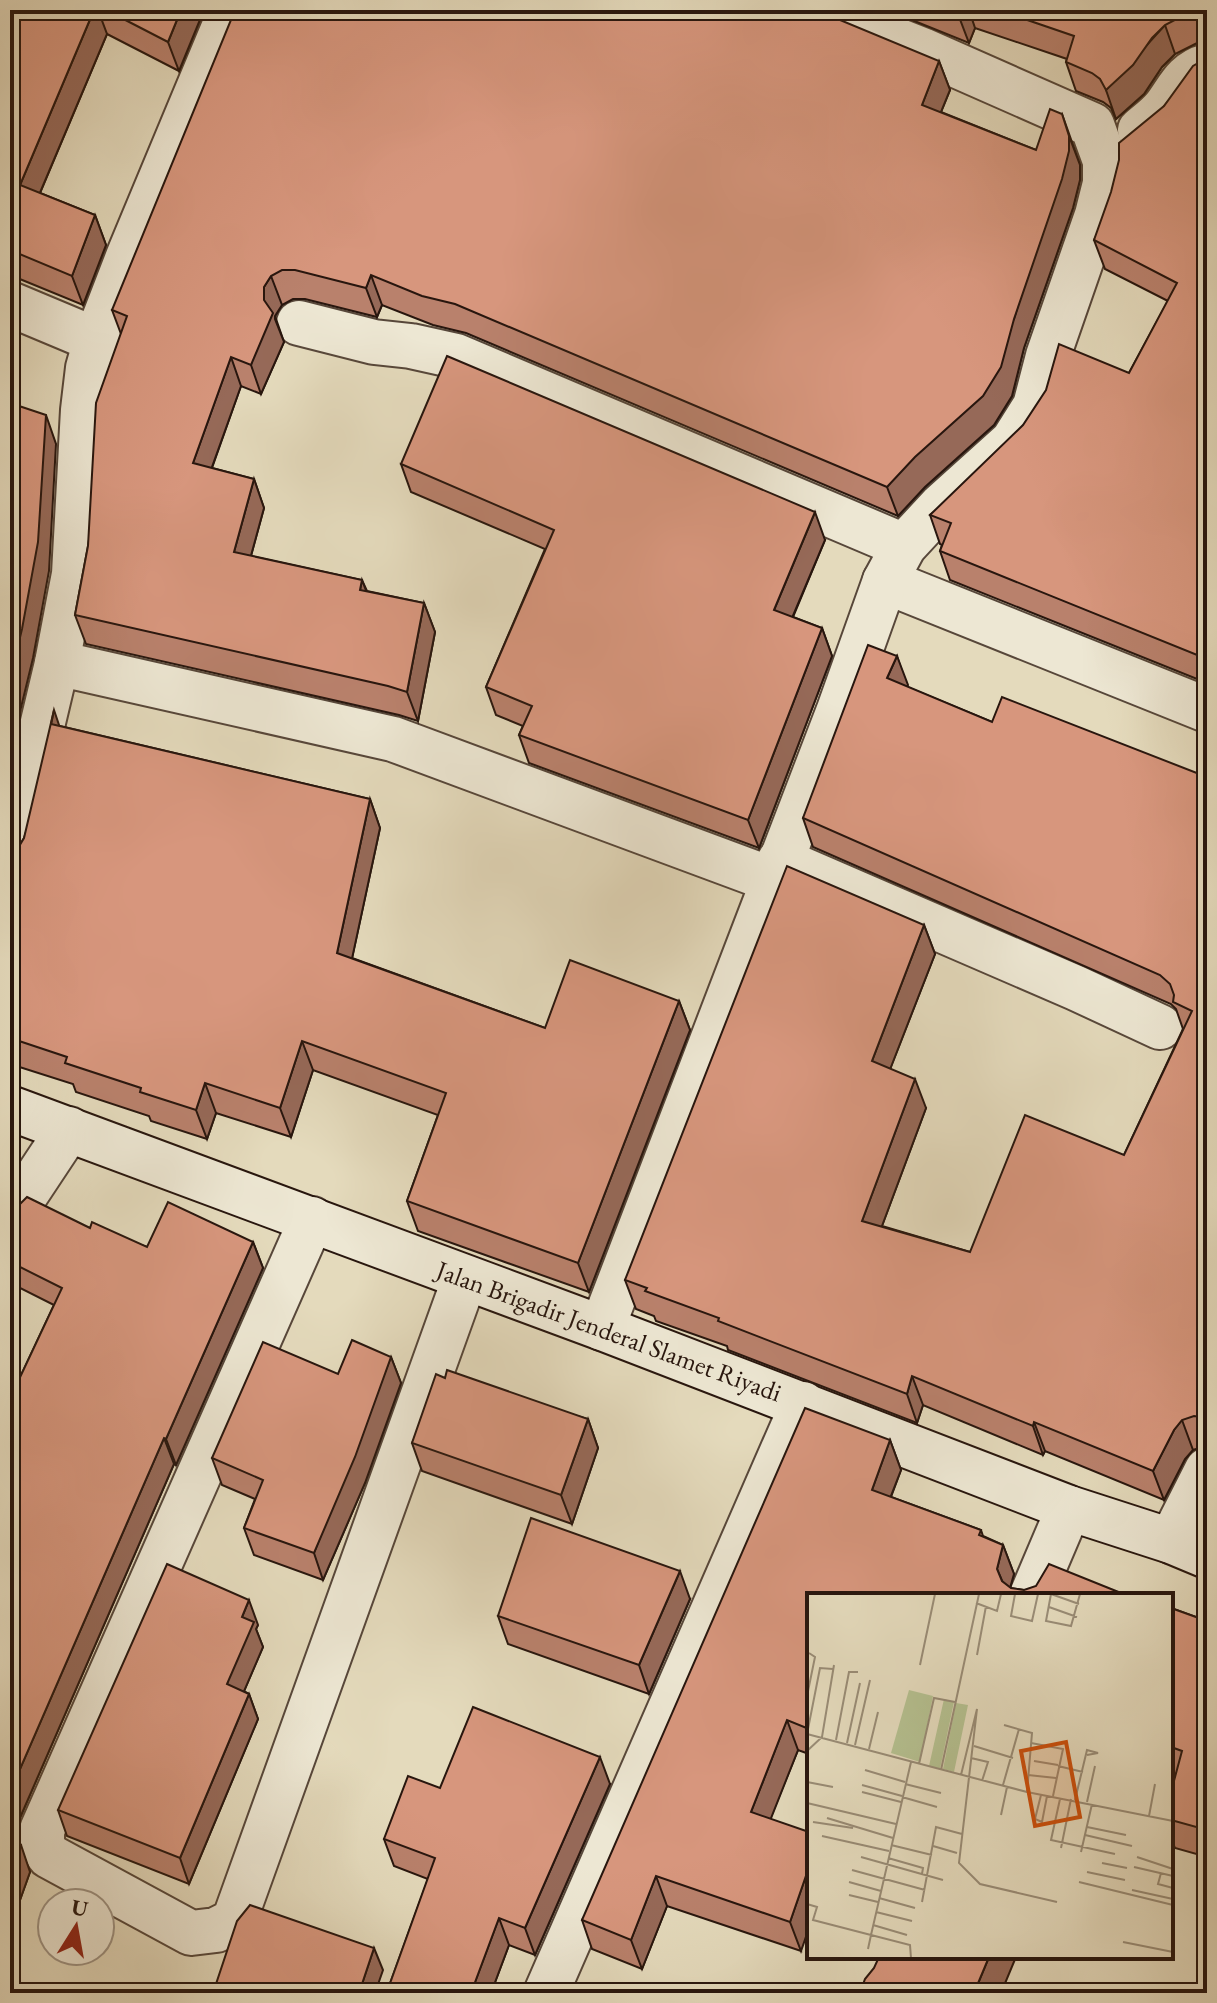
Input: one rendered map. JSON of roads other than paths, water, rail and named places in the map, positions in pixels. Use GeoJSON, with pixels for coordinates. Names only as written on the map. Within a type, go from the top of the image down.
{"type":"FeatureCollection","features":[{"type":"Feature","properties":{"kind":"street"},"geometry":{"type":"LineString","coordinates":[[10,861],[57,663],[74,574],[88,368],[96,340],[231,10]]}},
{"type":"Feature","properties":{"kind":"street"},"geometry":{"type":"LineString","coordinates":[[602,1328],[894,563],[942,505],[1013,441],[1035,406],[1048,356],[1097,215],[1105,183],[1105,161],[1092,125],[922,50],[821,10]]}},
{"type":"Feature","properties":{"kind":"street"},"geometry":{"type":"LineString","coordinates":[[1105,161],[1163,110],[1182,81],[1195,69],[1207,66]]}},
{"type":"Feature","properties":{"kind":"street"},"geometry":{"type":"LineString","coordinates":[[10,304],[96,340]]}},
{"type":"Feature","properties":{"kind":"street"},"geometry":{"type":"LineString","coordinates":[[299,323],[374,342],[456,356],[1207,710]]}},
{"type":"Feature","properties":{"kind":"street"},"geometry":{"type":"LineString","coordinates":[[57,663],[393,739],[776,870],[1076,988],[1160,1027]]}},
{"type":"Feature","properties":{"kind":"street","name":"Jalan Brigadir Jenderal Slamet Riyadi"},"geometry":{"type":"LineString","coordinates":[[10,1108],[602,1328],[1069,1508],[1189,1548]]}},
{"type":"Feature","properties":{"kind":"street"},"geometry":{"type":"LineString","coordinates":[[10,1218],[69,1129]]}},
{"type":"Feature","properties":{"kind":"street"},"geometry":{"type":"LineString","coordinates":[[312,1219],[42,1830],[42,1845],[49,1856],[191,1933],[216,1930],[234,1921],[465,1278]]}},
{"type":"Feature","properties":{"kind":"street"},"geometry":{"type":"LineString","coordinates":[[546,1993],[803,1404]]}},
{"type":"Feature","properties":{"kind":"street"},"geometry":{"type":"LineString","coordinates":[[1189,1548],[1207,1470]]}},
{"type":"Feature","properties":{"kind":"street"},"geometry":{"type":"LineString","coordinates":[[1033,1593],[1069,1508]]}}]}
